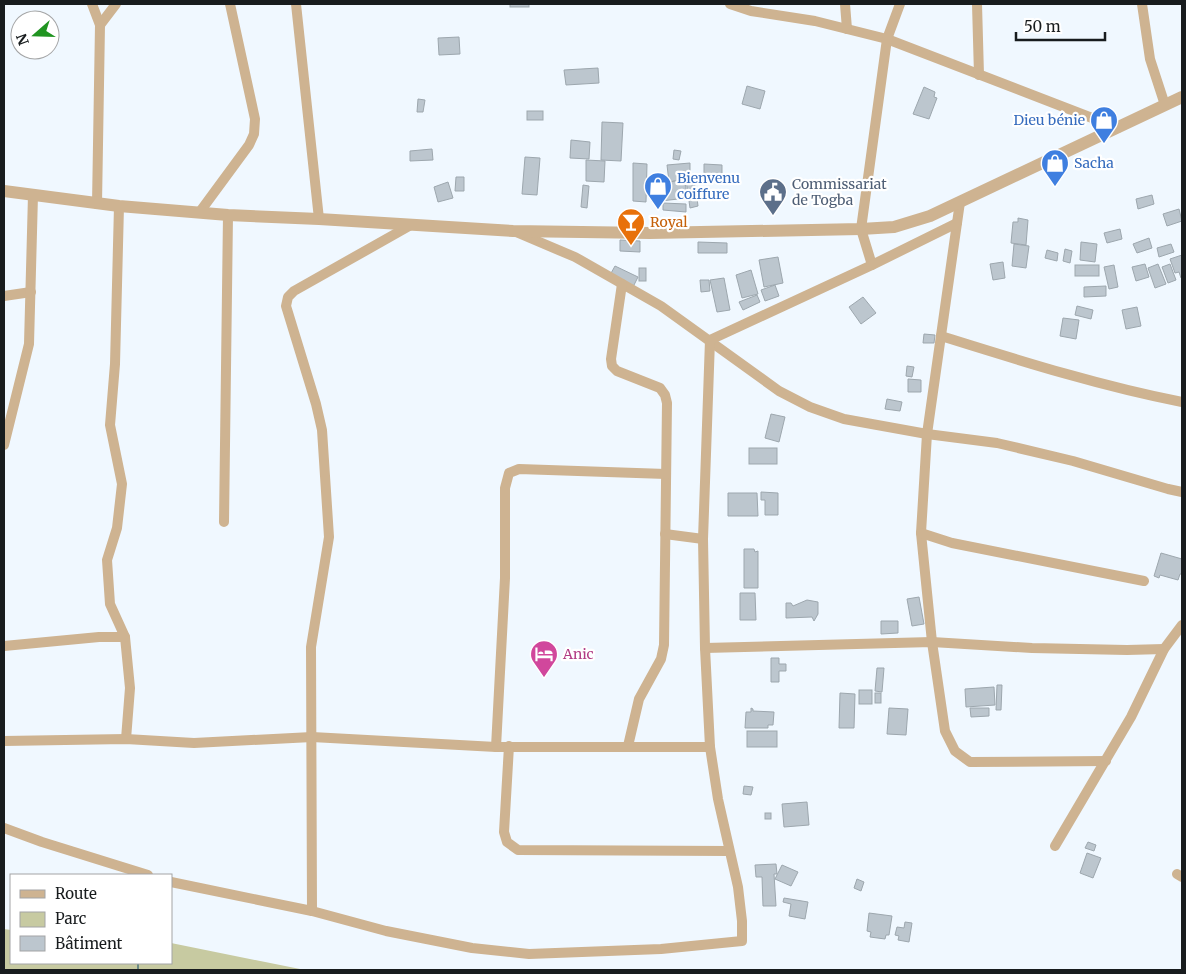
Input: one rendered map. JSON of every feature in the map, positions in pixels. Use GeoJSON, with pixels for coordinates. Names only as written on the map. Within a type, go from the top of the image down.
{"type":"FeatureCollection","features":[{"type":"Feature","properties":{"kind":"street"},"geometry":{"type":"LineString","coordinates":[[92,4],[100,25],[98,204]]}},
{"type":"Feature","properties":{"kind":"street"},"geometry":{"type":"LineString","coordinates":[[100,25],[116,4]]}},
{"type":"Feature","properties":{"kind":"street"},"geometry":{"type":"LineString","coordinates":[[199,213],[254,134],[255,119],[230,4]]}},
{"type":"Feature","properties":{"kind":"street"},"geometry":{"type":"LineString","coordinates":[[296,4],[319,219]]}},
{"type":"Feature","properties":{"kind":"street"},"geometry":{"type":"LineString","coordinates":[[730,4],[751,10],[815,21],[887,39],[1118,128]]}},
{"type":"Feature","properties":{"kind":"street"},"geometry":{"type":"LineString","coordinates":[[845,4],[847,29]]}},
{"type":"Feature","properties":{"kind":"street"},"geometry":{"type":"LineString","coordinates":[[872,265],[861,229],[887,39],[900,4]]}},
{"type":"Feature","properties":{"kind":"street"},"geometry":{"type":"LineString","coordinates":[[977,4],[979,74]]}},
{"type":"Feature","properties":{"kind":"street"},"geometry":{"type":"LineString","coordinates":[[1142,4],[1150,58],[1165,106]]}},
{"type":"Feature","properties":{"kind":"street"},"geometry":{"type":"LineString","coordinates":[[4,191],[98,204],[199,213],[513,231],[650,232],[894,227],[912,223],[960,202],[1182,98]]}},
{"type":"Feature","properties":{"kind":"street"},"geometry":{"type":"LineString","coordinates":[[4,445],[29,344],[33,195]]}},
{"type":"Feature","properties":{"kind":"street"},"geometry":{"type":"LineString","coordinates":[[960,202],[927,434],[921,533],[932,642],[945,731],[955,751],[970,762],[1106,762]]}},
{"type":"Feature","properties":{"kind":"street"},"geometry":{"type":"LineString","coordinates":[[119,206],[115,355],[110,424],[122,484],[117,528],[107,560],[110,604],[125,637],[130,688],[126,739]]}},
{"type":"Feature","properties":{"kind":"street"},"geometry":{"type":"LineString","coordinates":[[224,522],[228,215]]}},
{"type":"Feature","properties":{"kind":"street"},"geometry":{"type":"LineString","coordinates":[[710,340],[872,265],[957,223]]}},
{"type":"Feature","properties":{"kind":"street"},"geometry":{"type":"LineString","coordinates":[[312,911],[312,647],[329,537],[322,430],[286,306],[288,297],[294,291],[411,226]]}},
{"type":"Feature","properties":{"kind":"street"},"geometry":{"type":"LineString","coordinates":[[513,231],[575,257],[661,306],[779,391],[810,407],[844,419],[927,434],[997,443],[1073,461],[1182,492]]}},
{"type":"Feature","properties":{"kind":"street"},"geometry":{"type":"LineString","coordinates":[[622,284],[611,359],[612,366],[617,371],[660,388],[665,395],[667,403],[664,645],[661,659],[639,699],[628,746]]}},
{"type":"Feature","properties":{"kind":"street"},"geometry":{"type":"LineString","coordinates":[[4,296],[31,292]]}},
{"type":"Feature","properties":{"kind":"street"},"geometry":{"type":"LineString","coordinates":[[941,336],[1023,362],[1111,386],[1182,402]]}},
{"type":"Feature","properties":{"kind":"street"},"geometry":{"type":"LineString","coordinates":[[172,882],[312,911],[386,931],[453,945],[529,954],[661,949],[742,941],[738,887],[718,799],[710,746],[705,648],[703,540],[710,340]]}},
{"type":"Feature","properties":{"kind":"street"},"geometry":{"type":"LineString","coordinates":[[496,747],[505,578],[505,488],[509,473],[519,469],[666,474]]}},
{"type":"Feature","properties":{"kind":"street"},"geometry":{"type":"LineString","coordinates":[[921,533],[952,543],[1144,581]]}},
{"type":"Feature","properties":{"kind":"street"},"geometry":{"type":"LineString","coordinates":[[665,534],[703,540]]}},
{"type":"Feature","properties":{"kind":"street"},"geometry":{"type":"LineString","coordinates":[[1055,846],[1131,717],[1164,649],[1182,625]]}},
{"type":"Feature","properties":{"kind":"street"},"geometry":{"type":"LineString","coordinates":[[4,646],[99,637],[125,637]]}},
{"type":"Feature","properties":{"kind":"street"},"geometry":{"type":"LineString","coordinates":[[705,648],[932,642],[1032,648],[1164,649]]}},
{"type":"Feature","properties":{"kind":"street"},"geometry":{"type":"LineString","coordinates":[[4,741],[126,739],[194,743],[312,737],[496,747],[710,746]]}},
{"type":"Feature","properties":{"kind":"street"},"geometry":{"type":"LineString","coordinates":[[509,746],[504,832],[507,842],[518,850],[729,851]]}},
{"type":"Feature","properties":{"kind":"street"},"geometry":{"type":"LineString","coordinates":[[4,828],[42,842],[145,874]]}},
{"type":"Feature","properties":{"kind":"green space"},"geometry":{"type":"Polygon","coordinates":[[[4,929],[10,930],[10,964],[172,964],[172,943],[305,970],[4,970],[4,929]]]}},
{"type":"Feature","properties":{"kind":"building"},"geometry":{"type":"Polygon","coordinates":[[[510,4],[529,4],[529,7],[510,7],[510,4]]]}},
{"type":"Feature","properties":{"kind":"building"},"geometry":{"type":"Polygon","coordinates":[[[459,37],[460,54],[439,55],[438,38],[459,37]]]}},
{"type":"Feature","properties":{"kind":"building"},"geometry":{"type":"Polygon","coordinates":[[[598,68],[599,83],[566,85],[564,70],[598,68]]]}},
{"type":"Feature","properties":{"kind":"building"},"geometry":{"type":"Polygon","coordinates":[[[747,86],[765,91],[760,109],[742,104],[747,86]]]}},
{"type":"Feature","properties":{"kind":"building"},"geometry":{"type":"Polygon","coordinates":[[[924,87],[935,92],[934,97],[937,98],[929,119],[913,114],[924,87]]]}},
{"type":"Feature","properties":{"kind":"building"},"geometry":{"type":"Polygon","coordinates":[[[418,99],[425,100],[423,112],[417,112],[418,99]]]}},
{"type":"Feature","properties":{"kind":"building"},"geometry":{"type":"Polygon","coordinates":[[[527,111],[543,111],[543,120],[527,120],[527,111]]]}},
{"type":"Feature","properties":{"kind":"building"},"geometry":{"type":"Polygon","coordinates":[[[602,122],[623,123],[621,161],[601,160],[602,122]]]}},
{"type":"Feature","properties":{"kind":"building"},"geometry":{"type":"Polygon","coordinates":[[[571,140],[590,142],[589,159],[570,158],[571,140]]]}},
{"type":"Feature","properties":{"kind":"building"},"geometry":{"type":"Polygon","coordinates":[[[432,149],[433,160],[410,161],[410,151],[432,149]]]}},
{"type":"Feature","properties":{"kind":"building"},"geometry":{"type":"Polygon","coordinates":[[[674,150],[681,151],[679,160],[673,159],[674,150]]]}},
{"type":"Feature","properties":{"kind":"building"},"geometry":{"type":"Polygon","coordinates":[[[525,157],[540,158],[537,195],[522,194],[525,157]]]}},
{"type":"Feature","properties":{"kind":"building"},"geometry":{"type":"Polygon","coordinates":[[[586,160],[605,161],[604,182],[586,181],[586,160]]]}},
{"type":"Feature","properties":{"kind":"building"},"geometry":{"type":"Polygon","coordinates":[[[633,163],[647,164],[646,202],[633,201],[633,163]]]}},
{"type":"Feature","properties":{"kind":"building"},"geometry":{"type":"Polygon","coordinates":[[[690,163],[690,178],[669,182],[667,165],[690,163]]]}},
{"type":"Feature","properties":{"kind":"building"},"geometry":{"type":"Polygon","coordinates":[[[704,164],[722,165],[722,178],[704,178],[704,164]]]}},
{"type":"Feature","properties":{"kind":"building"},"geometry":{"type":"Polygon","coordinates":[[[456,177],[464,177],[464,191],[455,191],[456,177]]]}},
{"type":"Feature","properties":{"kind":"building"},"geometry":{"type":"Polygon","coordinates":[[[693,178],[696,191],[705,190],[706,196],[697,198],[698,206],[690,208],[686,180],[693,178]]]}},
{"type":"Feature","properties":{"kind":"building"},"geometry":{"type":"Polygon","coordinates":[[[685,180],[687,198],[652,202],[650,184],[685,180]]]}},
{"type":"Feature","properties":{"kind":"building"},"geometry":{"type":"Polygon","coordinates":[[[448,182],[453,198],[438,202],[434,187],[448,182]]]}},
{"type":"Feature","properties":{"kind":"building"},"geometry":{"type":"Polygon","coordinates":[[[583,185],[589,186],[587,208],[581,207],[583,185]]]}},
{"type":"Feature","properties":{"kind":"building"},"geometry":{"type":"Polygon","coordinates":[[[1152,195],[1154,204],[1138,209],[1136,199],[1152,195]]]}},
{"type":"Feature","properties":{"kind":"building"},"geometry":{"type":"Polygon","coordinates":[[[663,203],[686,204],[686,212],[663,210],[663,203]]]}},
{"type":"Feature","properties":{"kind":"building"},"geometry":{"type":"Polygon","coordinates":[[[1179,209],[1182,221],[1167,226],[1163,214],[1179,209]]]}},
{"type":"Feature","properties":{"kind":"building"},"geometry":{"type":"Polygon","coordinates":[[[1018,218],[1028,220],[1026,245],[1011,243],[1013,222],[1018,222],[1018,218]]]}},
{"type":"Feature","properties":{"kind":"building"},"geometry":{"type":"Polygon","coordinates":[[[1120,229],[1122,239],[1107,243],[1104,233],[1120,229]]]}},
{"type":"Feature","properties":{"kind":"building"},"geometry":{"type":"Polygon","coordinates":[[[1149,238],[1152,248],[1137,253],[1133,244],[1149,238]]]}},
{"type":"Feature","properties":{"kind":"building"},"geometry":{"type":"Polygon","coordinates":[[[620,240],[640,241],[640,252],[620,251],[620,240]]]}},
{"type":"Feature","properties":{"kind":"building"},"geometry":{"type":"Polygon","coordinates":[[[698,242],[727,243],[727,253],[698,253],[698,242]]]}},
{"type":"Feature","properties":{"kind":"building"},"geometry":{"type":"Polygon","coordinates":[[[1081,242],[1097,244],[1095,262],[1080,260],[1081,242]]]}},
{"type":"Feature","properties":{"kind":"building"},"geometry":{"type":"Polygon","coordinates":[[[1014,244],[1029,246],[1026,268],[1012,266],[1014,244]]]}},
{"type":"Feature","properties":{"kind":"building"},"geometry":{"type":"Polygon","coordinates":[[[1171,244],[1174,252],[1159,257],[1157,248],[1171,244]]]}},
{"type":"Feature","properties":{"kind":"building"},"geometry":{"type":"Polygon","coordinates":[[[1065,249],[1072,251],[1070,263],[1063,261],[1065,249]]]}},
{"type":"Feature","properties":{"kind":"building"},"geometry":{"type":"Polygon","coordinates":[[[1047,250],[1058,253],[1057,261],[1045,258],[1047,250]]]}},
{"type":"Feature","properties":{"kind":"building"},"geometry":{"type":"Polygon","coordinates":[[[1182,255],[1181,278],[1179,272],[1175,273],[1170,259],[1182,255]]]}},
{"type":"Feature","properties":{"kind":"building"},"geometry":{"type":"Polygon","coordinates":[[[778,257],[783,283],[764,287],[759,260],[778,257]]]}},
{"type":"Feature","properties":{"kind":"building"},"geometry":{"type":"Polygon","coordinates":[[[1003,262],[1005,278],[993,280],[990,264],[1003,262]]]}},
{"type":"Feature","properties":{"kind":"building"},"geometry":{"type":"Polygon","coordinates":[[[1145,264],[1149,277],[1136,281],[1132,267],[1145,264]]]}},
{"type":"Feature","properties":{"kind":"building"},"geometry":{"type":"Polygon","coordinates":[[[1158,264],[1166,284],[1155,288],[1148,268],[1158,264]]]}},
{"type":"Feature","properties":{"kind":"building"},"geometry":{"type":"Polygon","coordinates":[[[1170,264],[1176,280],[1168,283],[1162,267],[1170,264]]]}},
{"type":"Feature","properties":{"kind":"building"},"geometry":{"type":"Polygon","coordinates":[[[1075,265],[1099,265],[1099,276],[1075,276],[1075,265]]]}},
{"type":"Feature","properties":{"kind":"building"},"geometry":{"type":"Polygon","coordinates":[[[1114,265],[1118,287],[1109,289],[1104,267],[1114,265]]]}},
{"type":"Feature","properties":{"kind":"building"},"geometry":{"type":"Polygon","coordinates":[[[615,266],[638,277],[633,287],[610,275],[615,266]]]}},
{"type":"Feature","properties":{"kind":"building"},"geometry":{"type":"Polygon","coordinates":[[[639,268],[646,268],[646,281],[639,281],[639,268]]]}},
{"type":"Feature","properties":{"kind":"building"},"geometry":{"type":"Polygon","coordinates":[[[751,270],[758,294],[742,298],[736,275],[751,270]]]}},
{"type":"Feature","properties":{"kind":"building"},"geometry":{"type":"Polygon","coordinates":[[[724,278],[730,310],[717,312],[710,280],[724,278]]]}},
{"type":"Feature","properties":{"kind":"building"},"geometry":{"type":"Polygon","coordinates":[[[700,280],[709,280],[710,291],[701,292],[700,280]]]}},
{"type":"Feature","properties":{"kind":"building"},"geometry":{"type":"Polygon","coordinates":[[[775,285],[779,296],[765,301],[761,290],[775,285]]]}},
{"type":"Feature","properties":{"kind":"building"},"geometry":{"type":"Polygon","coordinates":[[[1106,286],[1106,296],[1084,297],[1084,287],[1106,286]]]}},
{"type":"Feature","properties":{"kind":"building"},"geometry":{"type":"Polygon","coordinates":[[[757,295],[760,302],[743,310],[739,302],[757,295]]]}},
{"type":"Feature","properties":{"kind":"building"},"geometry":{"type":"Polygon","coordinates":[[[863,297],[876,313],[861,324],[849,307],[863,297]]]}},
{"type":"Feature","properties":{"kind":"building"},"geometry":{"type":"Polygon","coordinates":[[[1077,306],[1093,310],[1091,319],[1075,315],[1077,306]]]}},
{"type":"Feature","properties":{"kind":"building"},"geometry":{"type":"Polygon","coordinates":[[[1137,307],[1141,326],[1126,329],[1122,310],[1137,307]]]}},
{"type":"Feature","properties":{"kind":"building"},"geometry":{"type":"Polygon","coordinates":[[[1063,318],[1079,320],[1076,339],[1060,336],[1063,318]]]}},
{"type":"Feature","properties":{"kind":"building"},"geometry":{"type":"Polygon","coordinates":[[[924,334],[935,335],[934,343],[923,343],[924,334]]]}},
{"type":"Feature","properties":{"kind":"building"},"geometry":{"type":"Polygon","coordinates":[[[907,366],[914,367],[912,377],[906,376],[907,366]]]}},
{"type":"Feature","properties":{"kind":"building"},"geometry":{"type":"Polygon","coordinates":[[[908,379],[921,380],[921,392],[908,392],[908,379]]]}},
{"type":"Feature","properties":{"kind":"building"},"geometry":{"type":"Polygon","coordinates":[[[887,399],[902,402],[900,411],[885,409],[887,399]]]}},
{"type":"Feature","properties":{"kind":"building"},"geometry":{"type":"Polygon","coordinates":[[[771,414],[785,417],[779,442],[765,438],[771,414]]]}},
{"type":"Feature","properties":{"kind":"building"},"geometry":{"type":"Polygon","coordinates":[[[749,448],[777,448],[777,464],[749,464],[749,448]]]}},
{"type":"Feature","properties":{"kind":"building"},"geometry":{"type":"Polygon","coordinates":[[[761,492],[778,493],[778,515],[765,515],[765,500],[761,500],[761,492]]]}},
{"type":"Feature","properties":{"kind":"building"},"geometry":{"type":"Polygon","coordinates":[[[728,493],[757,493],[758,516],[728,516],[728,493]]]}},
{"type":"Feature","properties":{"kind":"building"},"geometry":{"type":"Polygon","coordinates":[[[744,549],[758,551],[758,588],[744,588],[744,549]]]}},
{"type":"Feature","properties":{"kind":"building"},"geometry":{"type":"Polygon","coordinates":[[[1161,553],[1182,559],[1182,574],[1180,574],[1178,580],[1160,575],[1159,578],[1154,576],[1161,553]]]}},
{"type":"Feature","properties":{"kind":"building"},"geometry":{"type":"Polygon","coordinates":[[[740,593],[755,593],[756,620],[740,620],[740,593]]]}},
{"type":"Feature","properties":{"kind":"building"},"geometry":{"type":"Polygon","coordinates":[[[919,597],[924,624],[912,626],[907,599],[919,597]]]}},
{"type":"Feature","properties":{"kind":"building"},"geometry":{"type":"Polygon","coordinates":[[[807,600],[818,602],[818,614],[814,621],[812,617],[786,618],[786,603],[791,603],[793,606],[807,600]]]}},
{"type":"Feature","properties":{"kind":"building"},"geometry":{"type":"Polygon","coordinates":[[[881,621],[898,621],[898,633],[881,634],[881,621]]]}},
{"type":"Feature","properties":{"kind":"building"},"geometry":{"type":"Polygon","coordinates":[[[771,658],[779,658],[779,664],[786,664],[786,671],[779,671],[779,682],[771,682],[771,658]]]}},
{"type":"Feature","properties":{"kind":"building"},"geometry":{"type":"Polygon","coordinates":[[[877,668],[884,668],[882,692],[875,691],[877,668]]]}},
{"type":"Feature","properties":{"kind":"building"},"geometry":{"type":"Polygon","coordinates":[[[997,685],[1002,685],[1001,710],[996,710],[997,685]]]}},
{"type":"Feature","properties":{"kind":"building"},"geometry":{"type":"Polygon","coordinates":[[[994,687],[995,705],[966,707],[965,689],[994,687]]]}},
{"type":"Feature","properties":{"kind":"building"},"geometry":{"type":"Polygon","coordinates":[[[859,690],[872,690],[872,704],[859,704],[859,690]]]}},
{"type":"Feature","properties":{"kind":"building"},"geometry":{"type":"Polygon","coordinates":[[[840,693],[855,694],[854,728],[839,728],[840,693]]]}},
{"type":"Feature","properties":{"kind":"building"},"geometry":{"type":"Polygon","coordinates":[[[875,693],[881,693],[881,703],[875,703],[875,693]]]}},
{"type":"Feature","properties":{"kind":"building"},"geometry":{"type":"Polygon","coordinates":[[[751,708],[753,711],[774,712],[773,725],[768,725],[768,728],[745,728],[746,712],[751,712],[751,708]]]}},
{"type":"Feature","properties":{"kind":"building"},"geometry":{"type":"Polygon","coordinates":[[[889,708],[908,709],[906,735],[887,734],[889,708]]]}},
{"type":"Feature","properties":{"kind":"building"},"geometry":{"type":"Polygon","coordinates":[[[970,708],[989,708],[989,716],[971,717],[970,708]]]}},
{"type":"Feature","properties":{"kind":"building"},"geometry":{"type":"Polygon","coordinates":[[[747,731],[777,731],[777,747],[747,747],[747,731]]]}},
{"type":"Feature","properties":{"kind":"building"},"geometry":{"type":"Polygon","coordinates":[[[744,786],[753,787],[751,795],[743,794],[744,786]]]}},
{"type":"Feature","properties":{"kind":"building"},"geometry":{"type":"Polygon","coordinates":[[[807,802],[809,825],[784,827],[782,804],[807,802]]]}},
{"type":"Feature","properties":{"kind":"building"},"geometry":{"type":"Polygon","coordinates":[[[765,813],[771,813],[771,819],[765,819],[765,813]]]}},
{"type":"Feature","properties":{"kind":"building"},"geometry":{"type":"Polygon","coordinates":[[[1088,842],[1096,845],[1094,851],[1085,848],[1088,842]]]}},
{"type":"Feature","properties":{"kind":"building"},"geometry":{"type":"Polygon","coordinates":[[[1087,853],[1101,858],[1093,878],[1080,873],[1087,853]]]}},
{"type":"Feature","properties":{"kind":"building"},"geometry":{"type":"Polygon","coordinates":[[[776,864],[777,874],[774,874],[776,906],[763,906],[762,877],[756,877],[755,865],[776,864]]]}},
{"type":"Feature","properties":{"kind":"building"},"geometry":{"type":"Polygon","coordinates":[[[782,865],[798,872],[791,886],[775,879],[782,865]]]}},
{"type":"Feature","properties":{"kind":"building"},"geometry":{"type":"Polygon","coordinates":[[[857,879],[864,882],[861,891],[854,888],[857,879]]]}},
{"type":"Feature","properties":{"kind":"building"},"geometry":{"type":"Polygon","coordinates":[[[784,898],[808,902],[805,919],[789,916],[791,904],[783,902],[784,898]]]}},
{"type":"Feature","properties":{"kind":"building"},"geometry":{"type":"Polygon","coordinates":[[[869,913],[892,916],[889,935],[886,935],[885,939],[870,937],[871,932],[867,931],[869,913]]]}},
{"type":"Feature","properties":{"kind":"building"},"geometry":{"type":"Polygon","coordinates":[[[905,922],[912,923],[909,942],[898,940],[899,936],[895,935],[897,927],[904,928],[905,922]]]}},
{"type":"Feature","properties":{"kind":"ferry route"},"geometry":{"type":"LineString","coordinates":[[138,964],[138,970]]}},
{"type":"Feature","properties":{"kind":"place","name":"Dieu bénie"},"geometry":{"type":"Point","coordinates":[1104,144]}},
{"type":"Feature","properties":{"kind":"place","name":"Sacha"},"geometry":{"type":"Point","coordinates":[1055,187]}},
{"type":"Feature","properties":{"kind":"place","name":"Bienvenu coiffure"},"geometry":{"type":"Point","coordinates":[658,210]}},
{"type":"Feature","properties":{"kind":"place","name":"Commissariat de Togba"},"geometry":{"type":"Point","coordinates":[773,216]}},
{"type":"Feature","properties":{"kind":"place","name":"Royal"},"geometry":{"type":"Point","coordinates":[631,246]}},
{"type":"Feature","properties":{"kind":"place","name":"Anic"},"geometry":{"type":"Point","coordinates":[544,678]}}]}
